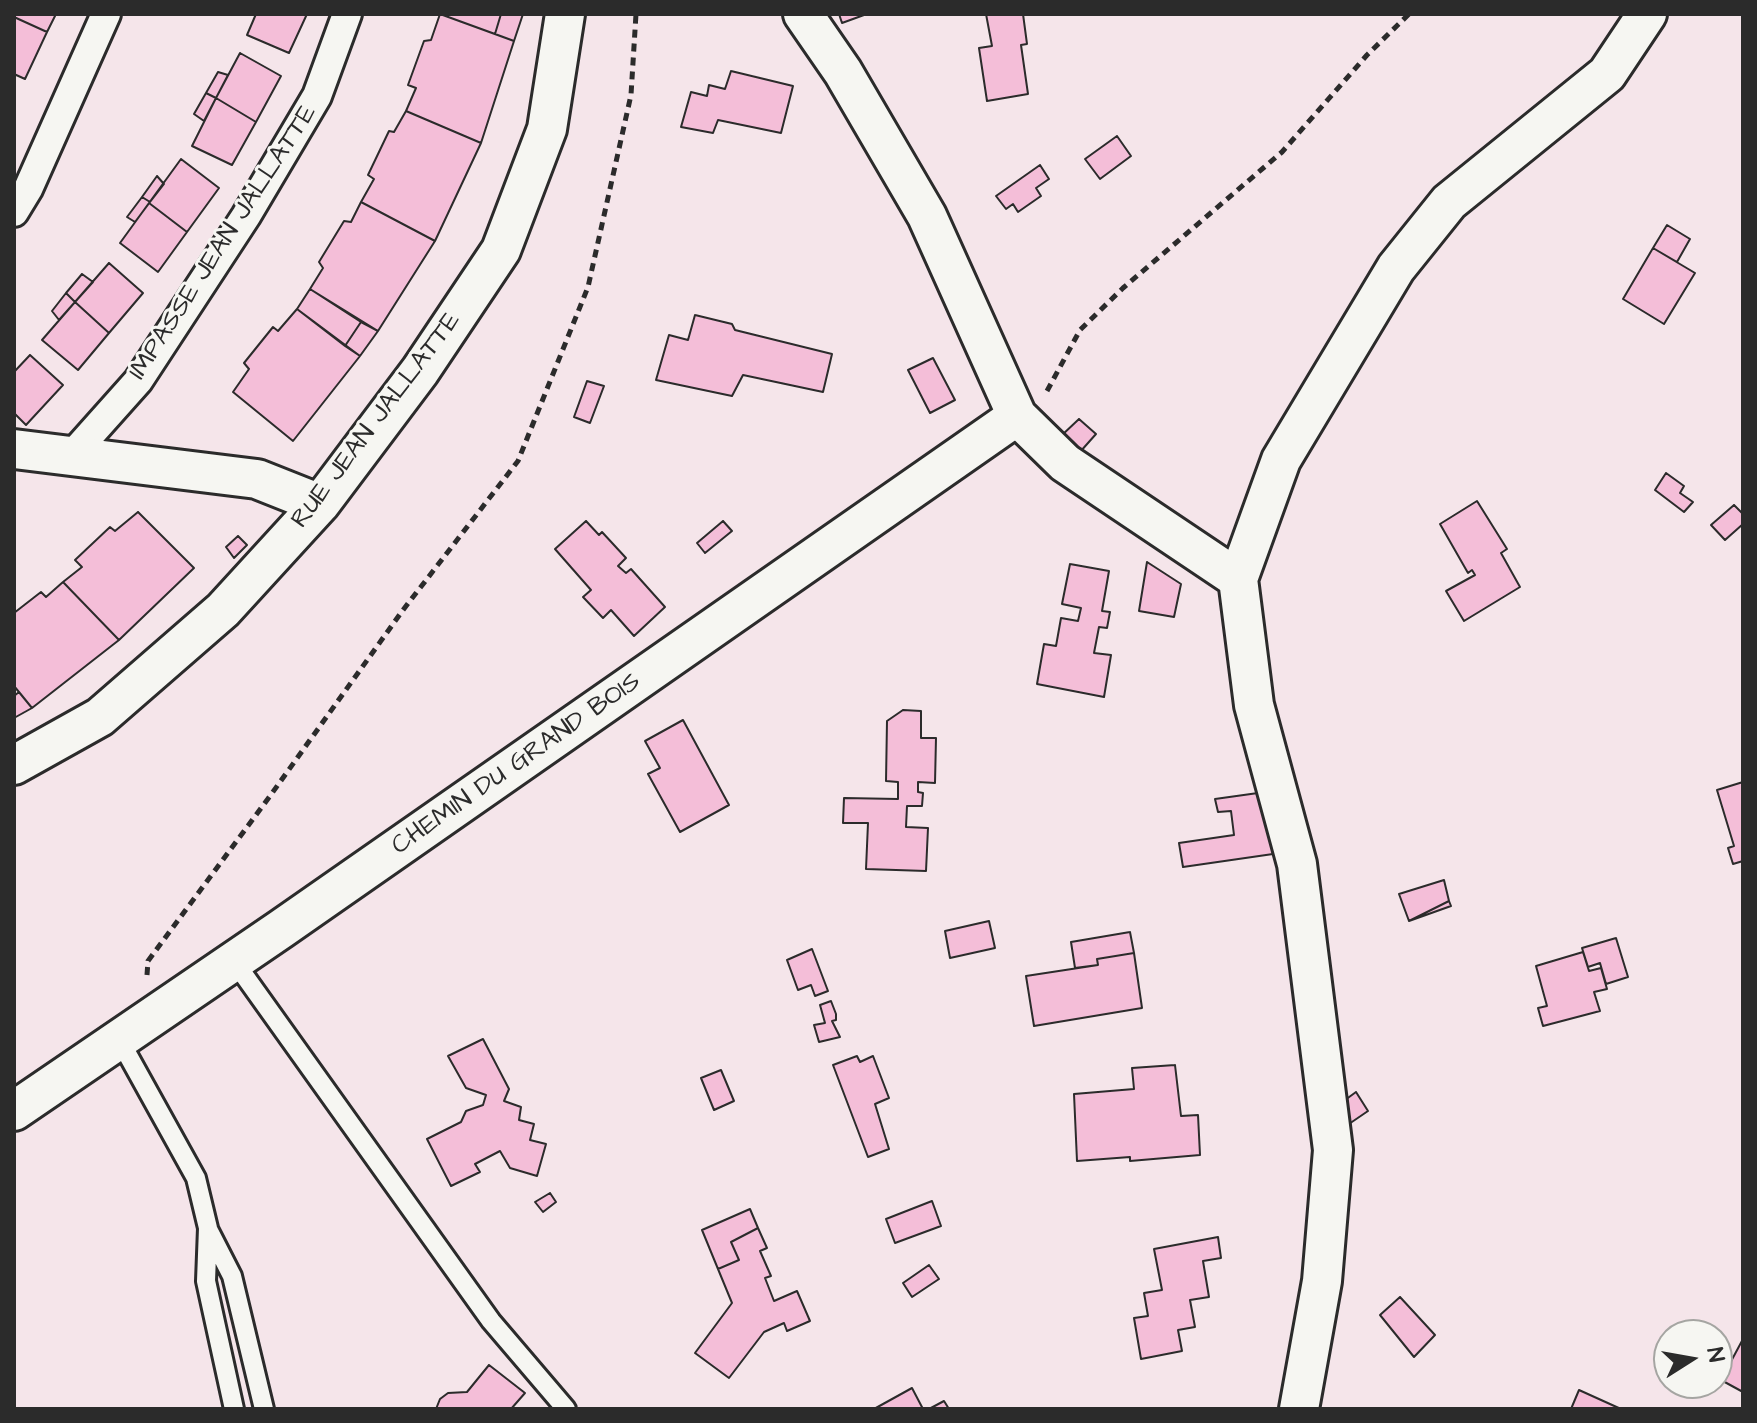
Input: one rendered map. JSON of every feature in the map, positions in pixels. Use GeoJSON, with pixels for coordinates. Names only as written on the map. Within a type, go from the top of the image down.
{"type":"FeatureCollection","features":[{"type":"Feature","properties":{"kind":"street"},"geometry":{"type":"LineString","coordinates":[[14,212],[28,189],[106,14]]}},
{"type":"Feature","properties":{"kind":"street","name":"IMPASSE JEAN JALLATTE"},"geometry":{"type":"LineString","coordinates":[[72,455],[138,381],[246,216],[317,96],[347,14]]}},
{"type":"Feature","properties":{"kind":"street","name":"RUE JEAN JALLATTE"},"geometry":{"type":"LineString","coordinates":[[14,765],[100,717],[223,610],[320,504],[420,371],[501,250],[547,129],[565,14]]}},
{"type":"Feature","properties":{"kind":"street"},"geometry":{"type":"LineString","coordinates":[[803,14],[843,72],[927,216],[1017,416],[1065,463],[1238,579]]}},
{"type":"Feature","properties":{"kind":"street"},"geometry":{"type":"LineString","coordinates":[[1299,1409],[1322,1281],[1333,1150],[1297,864],[1254,705],[1238,579],[1281,460],[1396,268],[1449,202],[1607,74],[1647,14]]}},
{"type":"Feature","properties":{"kind":"street","name":"CHEMIN DU GRAND BOIS"},"geometry":{"type":"LineString","coordinates":[[14,1111],[1017,416]]}},
{"type":"Feature","properties":{"kind":"street"},"geometry":{"type":"LineString","coordinates":[[14,449],[257,479],[320,504]]}},
{"type":"Feature","properties":{"kind":"lane"},"geometry":{"type":"LineString","coordinates":[[234,961],[491,1321],[566,1409]]}},
{"type":"Feature","properties":{"kind":"lane"},"geometry":{"type":"LineString","coordinates":[[132,1030],[196,1178],[208,1228],[232,1276],[264,1409]]}},
{"type":"Feature","properties":{"kind":"lane"},"geometry":{"type":"LineString","coordinates":[[208,1228],[206,1281],[234,1409]]}},
{"type":"Feature","properties":{"kind":"path"},"geometry":{"type":"LineString","coordinates":[[132,1030],[148,961],[403,610],[518,461],[588,287],[631,95],[636,14]]}},
{"type":"Feature","properties":{"kind":"path"},"geometry":{"type":"LineString","coordinates":[[1017,416],[1041,402],[1080,330],[1123,288],[1282,152],[1367,55],[1409,14]]}},
{"type":"Feature","properties":{"kind":"building"},"geometry":{"type":"Polygon","coordinates":[[[14,14],[56,14],[47,32],[14,17],[14,14]]]}},
{"type":"Feature","properties":{"kind":"building"},"geometry":{"type":"Polygon","coordinates":[[[256,14],[307,14],[289,53],[247,35],[256,14]]]}},
{"type":"Feature","properties":{"kind":"building"},"geometry":{"type":"Polygon","coordinates":[[[440,14],[501,14],[495,34],[440,14]]]}},
{"type":"Feature","properties":{"kind":"building"},"geometry":{"type":"Polygon","coordinates":[[[440,14],[514,41],[481,143],[406,111],[416,88],[408,85],[424,41],[431,40],[440,14]]]}},
{"type":"Feature","properties":{"kind":"building"},"geometry":{"type":"Polygon","coordinates":[[[501,14],[523,14],[514,41],[495,34],[501,14]]]}},
{"type":"Feature","properties":{"kind":"building"},"geometry":{"type":"Polygon","coordinates":[[[839,14],[864,14],[864,15],[842,23],[839,14]]]}},
{"type":"Feature","properties":{"kind":"building"},"geometry":{"type":"Polygon","coordinates":[[[986,14],[1023,14],[1027,44],[1021,45],[1028,94],[987,101],[979,48],[992,46],[986,14]]]}},
{"type":"Feature","properties":{"kind":"building"},"geometry":{"type":"Polygon","coordinates":[[[14,17],[47,32],[25,79],[14,74],[14,17]]]}},
{"type":"Feature","properties":{"kind":"building"},"geometry":{"type":"Polygon","coordinates":[[[240,53],[281,76],[256,122],[216,98],[240,53]]]}},
{"type":"Feature","properties":{"kind":"building"},"geometry":{"type":"Polygon","coordinates":[[[731,71],[793,86],[781,133],[718,120],[713,133],[681,127],[691,92],[707,96],[709,85],[725,89],[731,71]]]}},
{"type":"Feature","properties":{"kind":"building"},"geometry":{"type":"Polygon","coordinates":[[[218,72],[228,75],[216,98],[206,93],[218,72]]]}},
{"type":"Feature","properties":{"kind":"building"},"geometry":{"type":"Polygon","coordinates":[[[206,93],[216,98],[204,121],[194,114],[206,93]]]}},
{"type":"Feature","properties":{"kind":"building"},"geometry":{"type":"Polygon","coordinates":[[[216,98],[256,122],[232,165],[192,146],[216,98]]]}},
{"type":"Feature","properties":{"kind":"building"},"geometry":{"type":"Polygon","coordinates":[[[406,111],[481,143],[435,241],[361,202],[374,179],[368,175],[389,131],[394,132],[406,111]]]}},
{"type":"Feature","properties":{"kind":"building"},"geometry":{"type":"Polygon","coordinates":[[[1117,136],[1131,156],[1100,179],[1085,159],[1117,136]]]}},
{"type":"Feature","properties":{"kind":"building"},"geometry":{"type":"Polygon","coordinates":[[[181,159],[219,188],[187,232],[149,203],[181,159]]]}},
{"type":"Feature","properties":{"kind":"building"},"geometry":{"type":"Polygon","coordinates":[[[1040,165],[1049,179],[1036,188],[1041,196],[1018,212],[1013,204],[1006,209],[996,196],[1040,165]]]}},
{"type":"Feature","properties":{"kind":"building"},"geometry":{"type":"Polygon","coordinates":[[[157,176],[164,184],[150,202],[142,197],[157,176]]]}},
{"type":"Feature","properties":{"kind":"building"},"geometry":{"type":"Polygon","coordinates":[[[142,197],[150,202],[135,222],[127,217],[142,197]]]}},
{"type":"Feature","properties":{"kind":"building"},"geometry":{"type":"Polygon","coordinates":[[[361,202],[435,241],[378,331],[310,289],[323,268],[319,262],[344,221],[351,222],[361,202]]]}},
{"type":"Feature","properties":{"kind":"building"},"geometry":{"type":"Polygon","coordinates":[[[149,203],[187,232],[158,272],[120,243],[149,203]]]}},
{"type":"Feature","properties":{"kind":"building"},"geometry":{"type":"Polygon","coordinates":[[[1667,225],[1690,239],[1677,262],[1653,248],[1667,225]]]}},
{"type":"Feature","properties":{"kind":"building"},"geometry":{"type":"Polygon","coordinates":[[[1653,248],[1695,273],[1664,324],[1623,299],[1653,248]]]}},
{"type":"Feature","properties":{"kind":"building"},"geometry":{"type":"Polygon","coordinates":[[[109,263],[143,293],[109,333],[75,302],[109,263]]]}},
{"type":"Feature","properties":{"kind":"building"},"geometry":{"type":"Polygon","coordinates":[[[82,274],[93,282],[75,302],[66,293],[82,274]]]}},
{"type":"Feature","properties":{"kind":"building"},"geometry":{"type":"Polygon","coordinates":[[[310,289],[361,322],[345,346],[297,309],[310,289]]]}},
{"type":"Feature","properties":{"kind":"building"},"geometry":{"type":"Polygon","coordinates":[[[66,293],[75,302],[59,320],[52,311],[66,293]]]}},
{"type":"Feature","properties":{"kind":"building"},"geometry":{"type":"Polygon","coordinates":[[[75,302],[109,333],[78,370],[42,340],[75,302]]]}},
{"type":"Feature","properties":{"kind":"building"},"geometry":{"type":"Polygon","coordinates":[[[297,309],[360,356],[293,441],[233,392],[249,369],[244,363],[273,327],[278,331],[297,309]]]}},
{"type":"Feature","properties":{"kind":"building"},"geometry":{"type":"Polygon","coordinates":[[[695,315],[732,324],[735,330],[832,354],[823,392],[743,375],[732,396],[656,380],[669,335],[688,340],[695,315]]]}},
{"type":"Feature","properties":{"kind":"building"},"geometry":{"type":"Polygon","coordinates":[[[361,322],[378,331],[360,356],[345,346],[361,322]]]}},
{"type":"Feature","properties":{"kind":"building"},"geometry":{"type":"Polygon","coordinates":[[[30,355],[63,385],[26,425],[14,413],[14,372],[30,355]]]}},
{"type":"Feature","properties":{"kind":"building"},"geometry":{"type":"Polygon","coordinates":[[[933,358],[955,400],[930,413],[908,370],[933,358]]]}},
{"type":"Feature","properties":{"kind":"building"},"geometry":{"type":"Polygon","coordinates":[[[587,381],[604,386],[590,423],[574,417],[587,381]]]}},
{"type":"Feature","properties":{"kind":"building"},"geometry":{"type":"Polygon","coordinates":[[[1079,419],[1096,434],[1080,452],[1061,436],[1079,419]]]}},
{"type":"Feature","properties":{"kind":"building"},"geometry":{"type":"Polygon","coordinates":[[[1666,473],[1684,486],[1680,493],[1693,502],[1684,512],[1655,490],[1666,473]]]}},
{"type":"Feature","properties":{"kind":"building"},"geometry":{"type":"Polygon","coordinates":[[[1477,501],[1507,549],[1501,553],[1520,587],[1464,621],[1446,591],[1475,575],[1472,570],[1468,573],[1440,524],[1477,501]]]}},
{"type":"Feature","properties":{"kind":"building"},"geometry":{"type":"Polygon","coordinates":[[[1734,505],[1743,514],[1743,524],[1725,540],[1711,525],[1734,505]]]}},
{"type":"Feature","properties":{"kind":"building"},"geometry":{"type":"Polygon","coordinates":[[[138,512],[194,568],[119,640],[63,582],[82,567],[75,560],[110,527],[115,531],[138,512]]]}},
{"type":"Feature","properties":{"kind":"building"},"geometry":{"type":"Polygon","coordinates":[[[586,521],[599,535],[602,532],[626,558],[618,566],[626,573],[631,569],[665,607],[634,636],[611,610],[603,618],[583,597],[591,590],[555,549],[586,521]]]}},
{"type":"Feature","properties":{"kind":"building"},"geometry":{"type":"Polygon","coordinates":[[[723,521],[732,531],[705,553],[697,543],[723,521]]]}},
{"type":"Feature","properties":{"kind":"building"},"geometry":{"type":"Polygon","coordinates":[[[238,536],[247,545],[234,558],[226,547],[238,536]]]}},
{"type":"Feature","properties":{"kind":"building"},"geometry":{"type":"Polygon","coordinates":[[[1147,562],[1181,584],[1174,617],[1139,611],[1147,562]]]}},
{"type":"Feature","properties":{"kind":"building"},"geometry":{"type":"Polygon","coordinates":[[[1070,564],[1109,571],[1102,611],[1110,612],[1107,628],[1099,627],[1094,653],[1111,655],[1104,697],[1037,684],[1044,644],[1056,646],[1061,618],[1078,621],[1081,608],[1062,604],[1070,564]]]}},
{"type":"Feature","properties":{"kind":"building"},"geometry":{"type":"Polygon","coordinates":[[[63,582],[119,640],[32,708],[14,686],[14,613],[41,592],[46,597],[63,582]]]}},
{"type":"Feature","properties":{"kind":"building"},"geometry":{"type":"Polygon","coordinates":[[[19,692],[32,708],[14,718],[14,696],[19,692]]]}},
{"type":"Feature","properties":{"kind":"building"},"geometry":{"type":"Polygon","coordinates":[[[903,710],[921,711],[921,738],[936,738],[935,783],[918,782],[918,792],[923,793],[922,806],[907,806],[906,827],[928,828],[926,871],[866,869],[868,823],[843,823],[844,798],[898,799],[898,782],[886,781],[887,721],[903,710]]]}},
{"type":"Feature","properties":{"kind":"building"},"geometry":{"type":"Polygon","coordinates":[[[683,720],[729,805],[680,832],[648,774],[660,768],[645,741],[683,720]]]}},
{"type":"Feature","properties":{"kind":"building"},"geometry":{"type":"Polygon","coordinates":[[[1743,782],[1743,861],[1733,864],[1728,848],[1734,846],[1717,790],[1743,782]]]}},
{"type":"Feature","properties":{"kind":"building"},"geometry":{"type":"Polygon","coordinates":[[[1258,793],[1273,854],[1183,867],[1179,843],[1234,835],[1231,811],[1218,812],[1215,799],[1258,793]]]}},
{"type":"Feature","properties":{"kind":"building"},"geometry":{"type":"Polygon","coordinates":[[[1444,880],[1449,901],[1409,921],[1399,894],[1444,880]]]}},
{"type":"Feature","properties":{"kind":"building"},"geometry":{"type":"Polygon","coordinates":[[[1449,901],[1451,906],[1409,921],[1449,901]]]}},
{"type":"Feature","properties":{"kind":"building"},"geometry":{"type":"Polygon","coordinates":[[[989,921],[995,948],[950,958],[945,931],[989,921]]]}},
{"type":"Feature","properties":{"kind":"building"},"geometry":{"type":"Polygon","coordinates":[[[1130,932],[1134,953],[1097,959],[1098,965],[1075,968],[1071,942],[1130,932]]]}},
{"type":"Feature","properties":{"kind":"building"},"geometry":{"type":"Polygon","coordinates":[[[1616,938],[1628,977],[1606,984],[1600,963],[1588,967],[1582,948],[1616,938]]]}},
{"type":"Feature","properties":{"kind":"building"},"geometry":{"type":"Polygon","coordinates":[[[812,949],[828,991],[815,996],[811,985],[798,990],[787,960],[812,949]]]}},
{"type":"Feature","properties":{"kind":"building"},"geometry":{"type":"Polygon","coordinates":[[[1583,952],[1589,971],[1601,968],[1607,989],[1594,992],[1600,1011],[1543,1026],[1538,1008],[1547,1006],[1536,966],[1583,952]]]}},
{"type":"Feature","properties":{"kind":"building"},"geometry":{"type":"Polygon","coordinates":[[[1134,953],[1142,1008],[1034,1026],[1026,976],[1098,965],[1097,959],[1134,953]]]}},
{"type":"Feature","properties":{"kind":"building"},"geometry":{"type":"Polygon","coordinates":[[[831,1001],[836,1014],[836,1020],[832,1021],[840,1037],[819,1042],[814,1025],[825,1023],[820,1005],[831,1001]]]}},
{"type":"Feature","properties":{"kind":"building"},"geometry":{"type":"Polygon","coordinates":[[[483,1039],[509,1089],[504,1101],[521,1107],[519,1120],[534,1124],[530,1140],[546,1144],[537,1176],[510,1168],[500,1151],[475,1164],[480,1172],[451,1186],[427,1139],[461,1122],[466,1111],[483,1105],[486,1095],[466,1088],[448,1056],[483,1039]]]}},
{"type":"Feature","properties":{"kind":"building"},"geometry":{"type":"Polygon","coordinates":[[[857,1056],[860,1062],[873,1056],[889,1098],[875,1104],[889,1149],[868,1157],[833,1065],[857,1056]]]}},
{"type":"Feature","properties":{"kind":"building"},"geometry":{"type":"Polygon","coordinates":[[[1175,1065],[1181,1116],[1198,1115],[1200,1155],[1130,1161],[1130,1157],[1077,1161],[1074,1094],[1134,1089],[1132,1068],[1175,1065]]]}},
{"type":"Feature","properties":{"kind":"building"},"geometry":{"type":"Polygon","coordinates":[[[721,1070],[734,1101],[714,1110],[701,1078],[721,1070]]]}},
{"type":"Feature","properties":{"kind":"building"},"geometry":{"type":"Polygon","coordinates":[[[1356,1092],[1368,1111],[1346,1126],[1341,1103],[1356,1092]]]}},
{"type":"Feature","properties":{"kind":"building"},"geometry":{"type":"Polygon","coordinates":[[[550,1193],[556,1202],[543,1212],[535,1202],[550,1193]]]}},
{"type":"Feature","properties":{"kind":"building"},"geometry":{"type":"Polygon","coordinates":[[[932,1201],[941,1226],[895,1243],[886,1219],[932,1201]]]}},
{"type":"Feature","properties":{"kind":"building"},"geometry":{"type":"Polygon","coordinates":[[[750,1209],[758,1228],[731,1242],[739,1260],[718,1269],[702,1230],[750,1209]]]}},
{"type":"Feature","properties":{"kind":"building"},"geometry":{"type":"Polygon","coordinates":[[[758,1228],[767,1248],[760,1251],[771,1276],[765,1278],[774,1301],[797,1291],[810,1321],[787,1331],[784,1323],[764,1332],[729,1378],[695,1353],[732,1303],[718,1269],[739,1260],[731,1242],[758,1228]]]}},
{"type":"Feature","properties":{"kind":"building"},"geometry":{"type":"Polygon","coordinates":[[[1218,1237],[1221,1258],[1203,1261],[1209,1297],[1190,1300],[1195,1327],[1178,1330],[1182,1351],[1141,1359],[1134,1318],[1148,1316],[1144,1293],[1162,1290],[1154,1249],[1218,1237]]]}},
{"type":"Feature","properties":{"kind":"building"},"geometry":{"type":"Polygon","coordinates":[[[929,1265],[939,1279],[912,1297],[903,1283],[929,1265]]]}},
{"type":"Feature","properties":{"kind":"building"},"geometry":{"type":"Polygon","coordinates":[[[1400,1297],[1435,1335],[1414,1357],[1380,1315],[1400,1297]]]}},
{"type":"Feature","properties":{"kind":"building"},"geometry":{"type":"Polygon","coordinates":[[[1743,1339],[1743,1392],[1733,1387],[1733,1358],[1743,1339]]]}},
{"type":"Feature","properties":{"kind":"building"},"geometry":{"type":"Polygon","coordinates":[[[489,1365],[525,1393],[511,1409],[436,1409],[440,1399],[448,1393],[467,1392],[489,1365]]]}},
{"type":"Feature","properties":{"kind":"building"},"geometry":{"type":"Polygon","coordinates":[[[912,1388],[923,1409],[874,1409],[912,1388]]]}},
{"type":"Feature","properties":{"kind":"building"},"geometry":{"type":"Polygon","coordinates":[[[1579,1390],[1621,1409],[1571,1409],[1579,1390]]]}},
{"type":"Feature","properties":{"kind":"building"},"geometry":{"type":"Polygon","coordinates":[[[944,1401],[949,1409],[929,1409],[944,1401]]]}}]}
